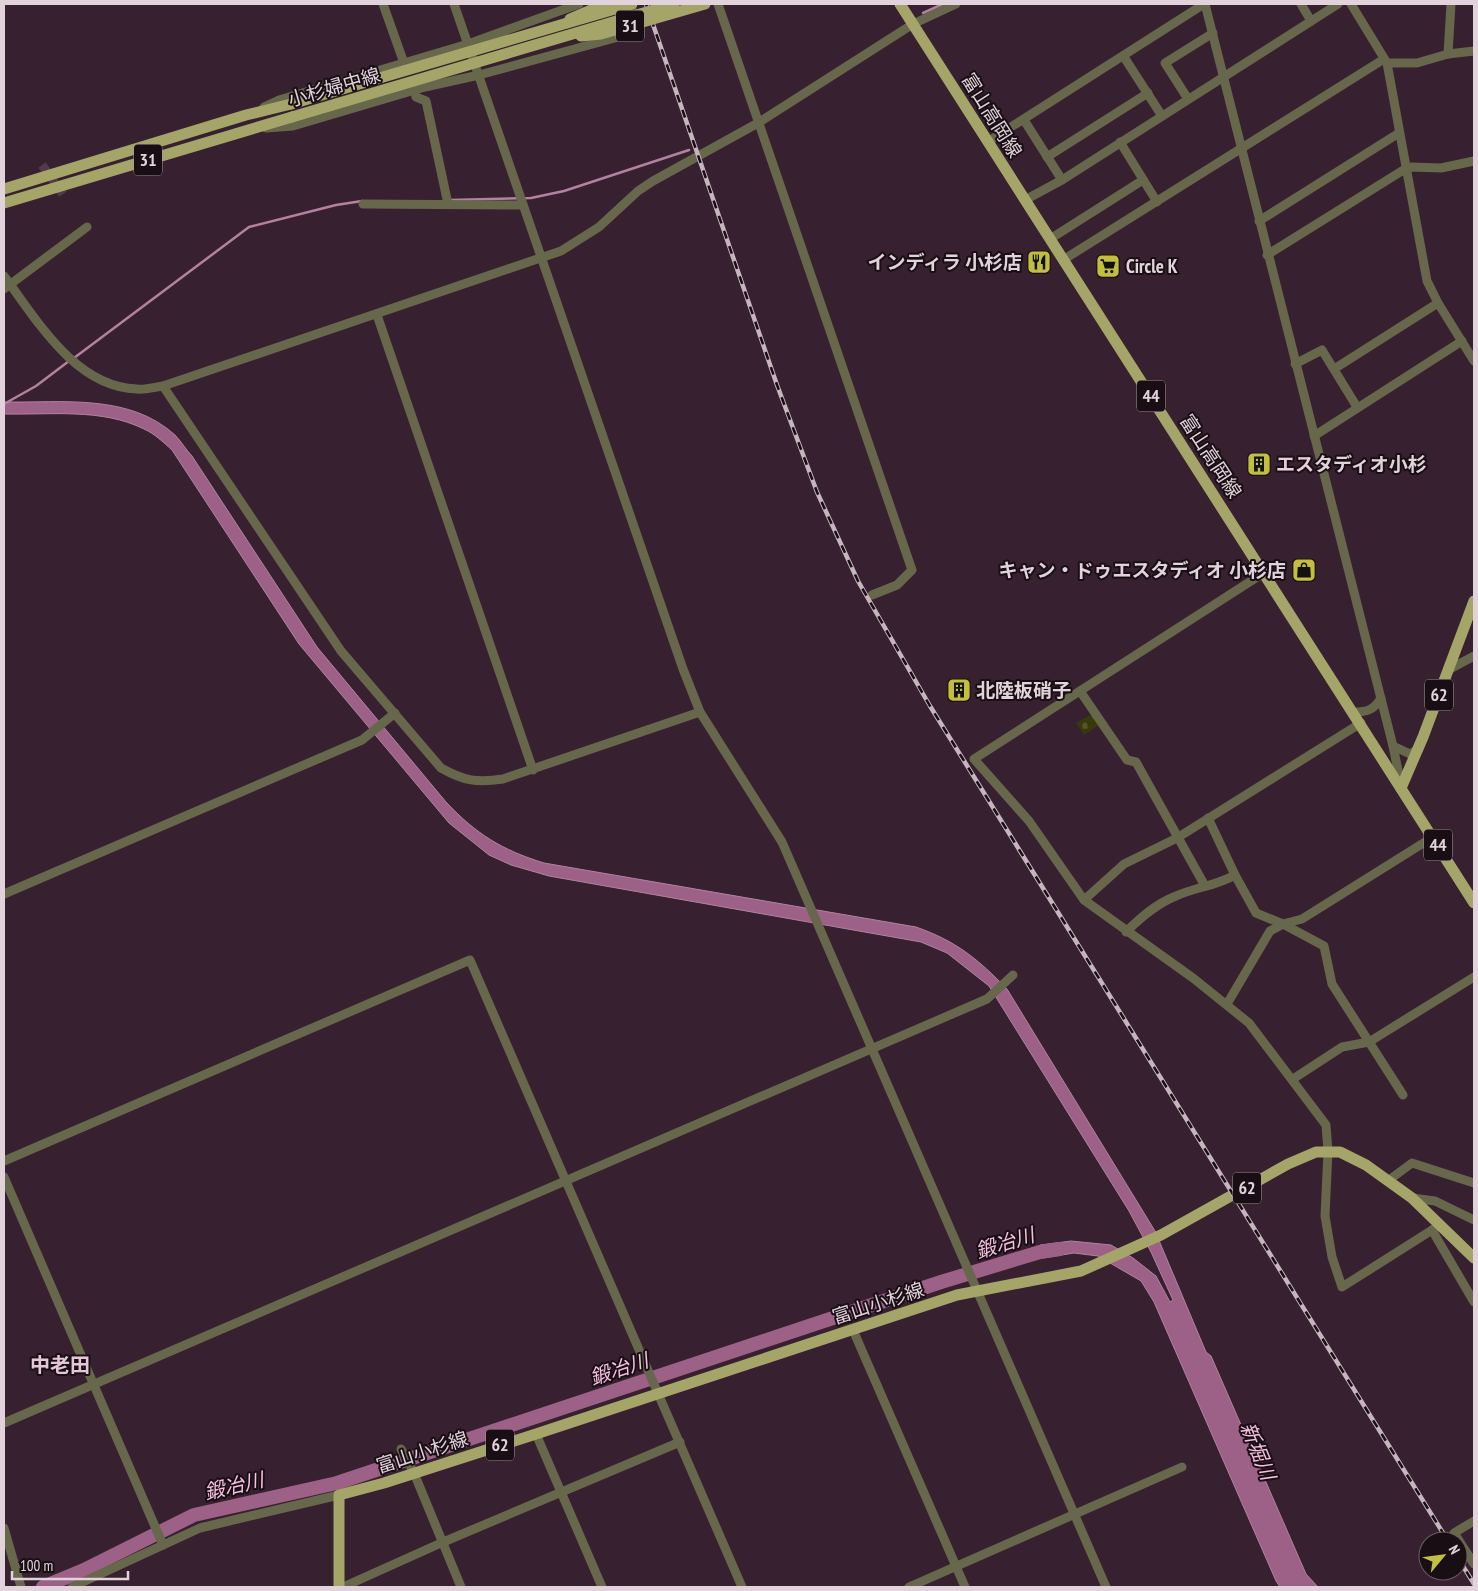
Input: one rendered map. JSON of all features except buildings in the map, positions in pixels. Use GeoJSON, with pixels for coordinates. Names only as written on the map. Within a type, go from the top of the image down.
{"type":"FeatureCollection","features":[{"type":"Feature","properties":{"kind":"main road","name":"31"},"geometry":{"type":"LineString","coordinates":[[550,28],[605,4]]}},
{"type":"Feature","properties":{"kind":"main road","name":"小杉婦中線"},"geometry":{"type":"LineString","coordinates":[[4,189],[246,116],[631,4]]}},
{"type":"Feature","properties":{"kind":"main road","name":"小杉婦中線"},"geometry":{"type":"LineString","coordinates":[[4,203],[674,4]]}},
{"type":"Feature","properties":{"kind":"main road","name":"31"},"geometry":{"type":"LineString","coordinates":[[554,39],[601,34],[705,4]]}},
{"type":"Feature","properties":{"kind":"main road","name":"富山高岡線"},"geometry":{"type":"LineString","coordinates":[[900,4],[1265,572],[1474,903]]}},
{"type":"Feature","properties":{"kind":"main road","name":"62"},"geometry":{"type":"LineString","coordinates":[[1401,788],[1418,749],[1474,601]]}},
{"type":"Feature","properties":{"kind":"main road","name":"富山小杉線"},"geometry":{"type":"LineString","coordinates":[[340,1494],[411,1470],[536,1434],[659,1391],[958,1295],[975,1286],[1066,1275],[1103,1262],[1162,1235],[1305,1155],[1328,1151],[1350,1156],[1389,1180],[1412,1198],[1436,1228],[1474,1258]]}},
{"type":"Feature","properties":{"kind":"main road"},"geometry":{"type":"LineString","coordinates":[[339,1587],[340,1494]]}},
{"type":"Feature","properties":{"kind":"street"},"geometry":{"type":"LineString","coordinates":[[383,4],[404,63]]}},
{"type":"Feature","properties":{"kind":"street"},"geometry":{"type":"LineString","coordinates":[[454,4],[683,669],[700,712],[782,842],[1106,1587]]}},
{"type":"Feature","properties":{"kind":"street"},"geometry":{"type":"LineString","coordinates":[[246,116],[279,100],[468,44],[579,4]]}},
{"type":"Feature","properties":{"kind":"street"},"geometry":{"type":"LineString","coordinates":[[251,129],[293,126],[414,90],[479,75],[633,33],[638,26],[631,4]]}},
{"type":"Feature","properties":{"kind":"street"},"geometry":{"type":"LineString","coordinates":[[729,4],[718,5],[912,570],[897,585],[872,595]]}},
{"type":"Feature","properties":{"kind":"street"},"geometry":{"type":"LineString","coordinates":[[4,276],[7,287],[60,349],[94,378],[118,387],[138,390],[163,386],[561,251],[600,227],[638,191],[653,181],[758,123],[913,24],[956,4]]}},
{"type":"Feature","properties":{"kind":"street"},"geometry":{"type":"LineString","coordinates":[[989,141],[1205,4],[1267,255],[1381,698],[1401,788]]}},
{"type":"Feature","properties":{"kind":"street"},"geometry":{"type":"LineString","coordinates":[[1300,4],[1311,21]]}},
{"type":"Feature","properties":{"kind":"street"},"geometry":{"type":"LineString","coordinates":[[1025,200],[1062,180],[1223,75],[1338,4]]}},
{"type":"Feature","properties":{"kind":"street"},"geometry":{"type":"LineString","coordinates":[[1351,4],[1385,61],[1427,281],[1438,303],[1474,361]]}},
{"type":"Feature","properties":{"kind":"street"},"geometry":{"type":"LineString","coordinates":[[1448,54],[1451,4]]}},
{"type":"Feature","properties":{"kind":"street"},"geometry":{"type":"LineString","coordinates":[[1188,98],[1165,63],[1213,33]]}},
{"type":"Feature","properties":{"kind":"street"},"geometry":{"type":"LineString","coordinates":[[1063,260],[1385,61],[1417,63],[1448,54],[1474,51]]}},
{"type":"Feature","properties":{"kind":"street"},"geometry":{"type":"LineString","coordinates":[[1124,57],[1162,116]]}},
{"type":"Feature","properties":{"kind":"street"},"geometry":{"type":"LineString","coordinates":[[414,90],[416,97],[426,101],[448,204]]}},
{"type":"Feature","properties":{"kind":"street"},"geometry":{"type":"LineString","coordinates":[[1047,157],[1148,93]]}},
{"type":"Feature","properties":{"kind":"street"},"geometry":{"type":"LineString","coordinates":[[1024,120],[1062,180]]}},
{"type":"Feature","properties":{"kind":"street"},"geometry":{"type":"LineString","coordinates":[[1259,221],[1400,133]]}},
{"type":"Feature","properties":{"kind":"street"},"geometry":{"type":"LineString","coordinates":[[1120,142],[1156,202]]}},
{"type":"Feature","properties":{"kind":"street"},"geometry":{"type":"LineString","coordinates":[[1267,255],[1406,169],[1411,167],[1450,167],[1474,161]]}},
{"type":"Feature","properties":{"kind":"street"},"geometry":{"type":"LineString","coordinates":[[1050,239],[1143,180]]}},
{"type":"Feature","properties":{"kind":"street"},"geometry":{"type":"LineString","coordinates":[[362,204],[523,205]]}},
{"type":"Feature","properties":{"kind":"street"},"geometry":{"type":"LineString","coordinates":[[7,287],[87,227]]}},
{"type":"Feature","properties":{"kind":"street"},"geometry":{"type":"LineString","coordinates":[[1334,369],[1438,303]]}},
{"type":"Feature","properties":{"kind":"street"},"geometry":{"type":"LineString","coordinates":[[377,314],[533,770]]}},
{"type":"Feature","properties":{"kind":"street"},"geometry":{"type":"LineString","coordinates":[[1314,436],[1462,342]]}},
{"type":"Feature","properties":{"kind":"street"},"geometry":{"type":"LineString","coordinates":[[1295,364],[1322,350],[1357,407]]}},
{"type":"Feature","properties":{"kind":"street"},"geometry":{"type":"LineString","coordinates":[[163,386],[341,651],[441,768],[456,777],[479,782],[503,779],[700,712]]}},
{"type":"Feature","properties":{"kind":"street"},"geometry":{"type":"LineString","coordinates":[[1265,572],[974,759],[1029,820],[1084,900],[1227,1004],[1249,1024],[1293,1079],[1326,1125],[1328,1151],[1324,1216],[1330,1248],[1342,1287],[1436,1228],[1474,1302]]}},
{"type":"Feature","properties":{"kind":"street"},"geometry":{"type":"LineString","coordinates":[[1448,670],[1474,656]]}},
{"type":"Feature","properties":{"kind":"street"},"geometry":{"type":"LineString","coordinates":[[1080,691],[1127,760],[1136,762],[1205,886]]}},
{"type":"Feature","properties":{"kind":"street"},"geometry":{"type":"LineString","coordinates":[[1354,712],[1368,712],[1377,706],[1381,698]]}},
{"type":"Feature","properties":{"kind":"street"},"geometry":{"type":"LineString","coordinates":[[4,894],[362,740],[395,713]]}},
{"type":"Feature","properties":{"kind":"street"},"geometry":{"type":"LineString","coordinates":[[1084,900],[1124,864],[1177,838],[1361,724]]}},
{"type":"Feature","properties":{"kind":"street"},"geometry":{"type":"LineString","coordinates":[[1393,746],[1410,754],[1418,749]]}},
{"type":"Feature","properties":{"kind":"street"},"geometry":{"type":"LineString","coordinates":[[1208,818],[1235,875],[1256,913],[1283,924],[1324,946],[1332,984],[1403,1094]]}},
{"type":"Feature","properties":{"kind":"street"},"geometry":{"type":"LineString","coordinates":[[1227,1004],[1270,931],[1283,924],[1302,918],[1433,837]]}},
{"type":"Feature","properties":{"kind":"street"},"geometry":{"type":"LineString","coordinates":[[1126,932],[1144,914],[1176,896],[1205,886],[1220,884],[1235,875]]}},
{"type":"Feature","properties":{"kind":"street"},"geometry":{"type":"LineString","coordinates":[[4,1160],[470,960],[564,1181],[659,1391],[742,1587]]}},
{"type":"Feature","properties":{"kind":"street"},"geometry":{"type":"LineString","coordinates":[[4,1424],[872,1049],[990,996],[1013,975]]}},
{"type":"Feature","properties":{"kind":"street"},"geometry":{"type":"LineString","coordinates":[[1293,1079],[1342,1047],[1369,1042],[1474,977]]}},
{"type":"Feature","properties":{"kind":"street"},"geometry":{"type":"LineString","coordinates":[[1389,1180],[1412,1163],[1474,1183]]}},
{"type":"Feature","properties":{"kind":"street"},"geometry":{"type":"LineString","coordinates":[[4,1177],[162,1543]]}},
{"type":"Feature","properties":{"kind":"street"},"geometry":{"type":"LineString","coordinates":[[1412,1198],[1436,1201],[1474,1220]]}},
{"type":"Feature","properties":{"kind":"street"},"geometry":{"type":"LineString","coordinates":[[853,1330],[965,1587]]}},
{"type":"Feature","properties":{"kind":"street"},"geometry":{"type":"LineString","coordinates":[[536,1434],[602,1587]]}},
{"type":"Feature","properties":{"kind":"street"},"geometry":{"type":"LineString","coordinates":[[343,1587],[441,1543],[680,1442]]}},
{"type":"Feature","properties":{"kind":"street"},"geometry":{"type":"LineString","coordinates":[[401,1449],[461,1587]]}},
{"type":"Feature","properties":{"kind":"street"},"geometry":{"type":"LineString","coordinates":[[909,1587],[1073,1513],[1182,1467]]}},
{"type":"Feature","properties":{"kind":"street"},"geometry":{"type":"LineString","coordinates":[[72,1587],[162,1543],[200,1528],[340,1494]]}},
{"type":"Feature","properties":{"kind":"street"},"geometry":{"type":"LineString","coordinates":[[1474,1521],[1454,1533],[1474,1564]]}},
{"type":"Feature","properties":{"kind":"street"},"geometry":{"type":"LineString","coordinates":[[4,1528],[21,1586]]}},
{"type":"Feature","properties":{"kind":"green space"},"geometry":{"type":"Polygon","coordinates":[[[1092,714],[1099,725],[1084,735],[1076,723],[1092,714]]]}},
{"type":"Feature","properties":{"kind":"shaded area"},"geometry":{"type":"Polygon","coordinates":[[[4,402],[71,402],[116,406],[137,412],[157,422],[175,435],[192,456],[317,647],[446,802],[468,823],[490,840],[544,863],[916,927],[955,945],[986,969],[1007,989],[1155,1231],[1206,1352],[1211,1356],[1306,1574],[1318,1587],[1280,1587],[1276,1581],[1154,1302],[1141,1281],[1098,1256],[1074,1253],[1043,1258],[1040,1245],[1071,1241],[1111,1245],[1133,1258],[1156,1276],[1170,1302],[1173,1300],[1151,1252],[1129,1211],[989,986],[947,953],[921,942],[549,876],[511,865],[489,855],[449,823],[299,644],[172,450],[152,433],[128,422],[93,415],[4,414],[4,402]]]}},
{"type":"Feature","properties":{"kind":"waterway"},"geometry":{"type":"LineString","coordinates":[[923,13],[943,4]]}},
{"type":"Feature","properties":{"kind":"waterway"},"geometry":{"type":"LineString","coordinates":[[450,200],[531,198],[564,191],[689,150]]}},
{"type":"Feature","properties":{"kind":"waterway"},"geometry":{"type":"LineString","coordinates":[[74,358],[249,227],[336,205],[362,201]]}},
{"type":"Feature","properties":{"kind":"waterway"},"geometry":{"type":"LineString","coordinates":[[4,404],[36,386],[69,361]]}},
{"type":"Feature","properties":{"kind":"waterway","name":"鍛冶川"},"geometry":{"type":"LineString","coordinates":[[43,1587],[84,1570],[194,1515],[337,1483],[941,1282],[1040,1252],[1060,1249]]}},
{"type":"Feature","properties":{"kind":"tunnel"},"geometry":{"type":"LineString","coordinates":[[42,165],[65,197]]}},
{"type":"Feature","properties":{"kind":"railway"},"geometry":{"type":"LineString","coordinates":[[646,4],[777,385],[817,492],[858,581],[930,706],[1442,1531]]}},
{"type":"Feature","properties":{"kind":"railway"},"geometry":{"type":"LineString","coordinates":[[1468,1574],[1474,1584]]}},
{"type":"Feature","properties":{"kind":"place","name":"インディラ 小杉店"},"geometry":{"type":"Point","coordinates":[1039,262]}},
{"type":"Feature","properties":{"kind":"place","name":"Circle K"},"geometry":{"type":"Point","coordinates":[1108,266]}},
{"type":"Feature","properties":{"kind":"place","name":"エスタディオ小杉"},"geometry":{"type":"Point","coordinates":[1259,464]}},
{"type":"Feature","properties":{"kind":"place","name":"キャン・ドゥエスタディオ 小杉店"},"geometry":{"type":"Point","coordinates":[1304,570]}},
{"type":"Feature","properties":{"kind":"place","name":"北陸板硝子"},"geometry":{"type":"Point","coordinates":[959,690]}},
{"type":"Feature","properties":{"kind":"district","name":"中老田"},"geometry":{"type":"Point","coordinates":[60,1365]}},
{"type":"Feature","properties":{"kind":"water label","name":"新堀川"},"geometry":{"type":"Point","coordinates":[1258,1451]}}]}
